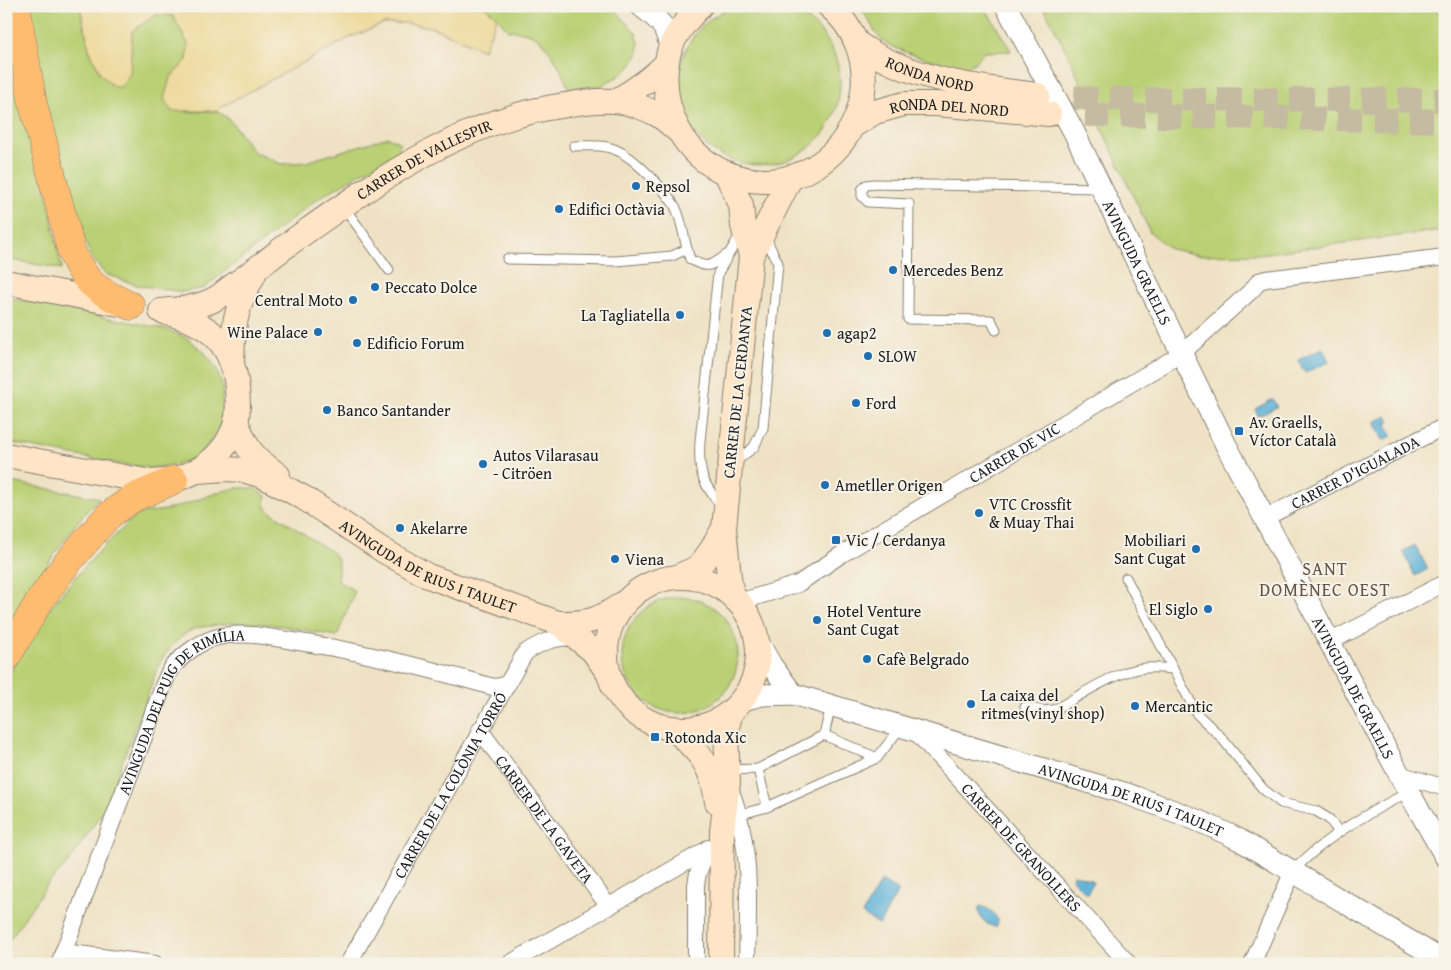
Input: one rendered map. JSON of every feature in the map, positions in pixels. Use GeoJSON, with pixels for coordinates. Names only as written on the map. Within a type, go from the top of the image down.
{"type":"FeatureCollection","features":[{"type":"Feature","properties":{"kind":"highway"},"geometry":{"type":"LineString","coordinates":[[16,6],[32,104],[71,250],[81,272],[94,287],[108,296],[131,306]]}},
{"type":"Feature","properties":{"kind":"highway"},"geometry":{"type":"LineString","coordinates":[[6,658],[40,600],[61,571],[108,516],[133,498],[186,476]]}},
{"type":"Feature","properties":{"kind":"main road","name":"CARRER DE VALLESPIR"},"geometry":{"type":"LineString","coordinates":[[616,101],[638,88],[656,74],[669,55],[687,21],[700,6]]}},
{"type":"Feature","properties":{"kind":"main road"},"geometry":{"type":"LineString","coordinates":[[669,55],[665,78],[666,97],[671,114],[678,131],[702,160],[726,173],[742,178],[757,180],[791,177],[812,168],[828,158],[842,144],[854,125],[862,104],[864,83],[857,43],[847,26],[831,7]]}},
{"type":"Feature","properties":{"kind":"main road","name":"RONDA NORD"},"geometry":{"type":"LineString","coordinates":[[857,43],[884,60],[930,75],[1043,104]]}},
{"type":"Feature","properties":{"kind":"main road","name":"CARRER DE VALLESPIR"},"geometry":{"type":"LineString","coordinates":[[161,311],[188,308],[213,300],[343,205],[446,143],[491,122],[548,107],[594,101],[616,101],[639,107],[658,115],[678,131]]}},
{"type":"Feature","properties":{"kind":"main road","name":"RONDA DEL NORD"},"geometry":{"type":"LineString","coordinates":[[854,125],[875,112],[904,104],[1043,104]]}},
{"type":"Feature","properties":{"kind":"main road","name":"CARRER DE LA CERDANYA"},"geometry":{"type":"LineString","coordinates":[[726,173],[754,227],[741,254],[730,467],[725,520],[728,577],[732,594],[737,600]]}},
{"type":"Feature","properties":{"kind":"main road"},"geometry":{"type":"LineString","coordinates":[[754,227],[791,177]]}},
{"type":"Feature","properties":{"kind":"main road","name":"CARRER DE VALLESPIR"},"geometry":{"type":"LineString","coordinates":[[232,363],[233,330],[236,313],[255,271]]}},
{"type":"Feature","properties":{"kind":"main road"},"geometry":{"type":"LineString","coordinates":[[6,282],[181,316],[200,324],[221,343],[232,363],[235,374],[238,398],[236,421],[230,438],[218,454],[186,476]]}},
{"type":"Feature","properties":{"kind":"main road","name":"AVINGUDA DE RIUS I TAULET"},"geometry":{"type":"LineString","coordinates":[[236,421],[251,454],[304,498]]}},
{"type":"Feature","properties":{"kind":"main road","name":"AVINGUDA DE RIUS I TAULET"},"geometry":{"type":"LineString","coordinates":[[6,455],[151,482],[226,469],[243,470],[263,476],[304,498],[384,551],[428,576],[567,630],[593,651],[608,674]]}},
{"type":"Feature","properties":{"kind":"main road","name":"CARRER DE LA CERDANYA"},"geometry":{"type":"LineString","coordinates":[[677,577],[700,566],[712,549],[725,520]]}},
{"type":"Feature","properties":{"kind":"main road"},"geometry":{"type":"LineString","coordinates":[[721,964],[730,823],[726,731],[737,706],[753,680],[758,660],[757,640],[750,616],[737,600],[707,581],[696,578],[677,577],[655,581],[634,593],[619,610],[608,637],[606,657],[608,674],[620,697],[633,711],[646,720],[673,728],[705,726],[737,706]]}},
{"type":"Feature","properties":{"kind":"main road","name":"AVINGUDA DE RIUS I TAULET"},"geometry":{"type":"LineString","coordinates":[[567,630],[604,617],[626,602]]}},
{"type":"Feature","properties":{"kind":"main road"},"geometry":{"type":"LineString","coordinates":[[673,728],[698,752],[710,772],[730,823]]}},
{"type":"Feature","properties":{"kind":"street"},"geometry":{"type":"LineString","coordinates":[[641,6],[658,19],[666,30],[669,55]]}},
{"type":"Feature","properties":{"kind":"street","name":"AVINGUDA GRAELLS"},"geometry":{"type":"LineString","coordinates":[[1006,6],[1102,188],[1181,354],[1264,518]]}},
{"type":"Feature","properties":{"kind":"street","name":"CARRER DE VIC"},"geometry":{"type":"LineString","coordinates":[[737,600],[798,584],[842,554],[1181,354],[1252,290],[1259,281],[1445,257]]}},
{"type":"Feature","properties":{"kind":"street","name":"CARRER D'IGUALADA"},"geometry":{"type":"LineString","coordinates":[[1264,518],[1445,426]]}},
{"type":"Feature","properties":{"kind":"street","name":"AVINGUDA DE GRAELLS"},"geometry":{"type":"LineString","coordinates":[[1264,518],[1403,782],[1445,856]]}},
{"type":"Feature","properties":{"kind":"street"},"geometry":{"type":"LineString","coordinates":[[1329,642],[1445,583]]}},
{"type":"Feature","properties":{"kind":"street","name":"CARRER DE LA COLÒNIA TORRÓ"},"geometry":{"type":"LineString","coordinates":[[348,964],[525,653],[536,645],[555,638],[567,630]]}},
{"type":"Feature","properties":{"kind":"street","name":"AVINGUDA DEL PUIG DE RIMÍLIA"},"geometry":{"type":"LineString","coordinates":[[61,958],[162,689],[171,669],[200,644],[217,637],[234,634],[269,637],[340,648],[388,658],[493,687],[502,686],[509,682]]}},
{"type":"Feature","properties":{"kind":"street"},"geometry":{"type":"LineString","coordinates":[[757,640],[771,665],[793,694]]}},
{"type":"Feature","properties":{"kind":"street","name":"AVINGUDA DE RIUS I TAULET"},"geometry":{"type":"LineString","coordinates":[[737,706],[762,695],[793,694],[1124,793],[1171,809],[1206,823],[1293,871],[1445,962]]}},
{"type":"Feature","properties":{"kind":"street","name":"CARRER DE GRANOLLERS"},"geometry":{"type":"LineString","coordinates":[[908,728],[1129,964]]}},
{"type":"Feature","properties":{"kind":"street","name":"CARRER DE LA GAVETA"},"geometry":{"type":"LineString","coordinates":[[480,730],[609,907]]}},
{"type":"Feature","properties":{"kind":"street"},"geometry":{"type":"LineString","coordinates":[[1403,782],[1445,788]]}},
{"type":"Feature","properties":{"kind":"street"},"geometry":{"type":"LineString","coordinates":[[696,964],[696,884],[698,873],[708,849],[730,823],[746,843],[749,869],[747,964]]}},
{"type":"Feature","properties":{"kind":"street"},"geometry":{"type":"LineString","coordinates":[[509,964],[708,849]]}},
{"type":"Feature","properties":{"kind":"street"},"geometry":{"type":"LineString","coordinates":[[1252,964],[1293,871]]}},
{"type":"Feature","properties":{"kind":"street"},"geometry":{"type":"LineString","coordinates":[[61,958],[156,964]]}},
{"type":"Feature","properties":{"kind":"lane"},"geometry":{"type":"LineString","coordinates":[[574,146],[600,146],[617,150],[642,169],[659,186],[674,206],[690,259],[700,266],[714,265],[741,254]]}},
{"type":"Feature","properties":{"kind":"lane"},"geometry":{"type":"LineString","coordinates":[[996,330],[991,320],[908,319],[909,204],[868,202],[862,196],[862,190],[866,184],[1102,188]]}},
{"type":"Feature","properties":{"kind":"lane"},"geometry":{"type":"LineString","coordinates":[[343,205],[389,270]]}},
{"type":"Feature","properties":{"kind":"lane"},"geometry":{"type":"LineString","coordinates":[[730,467],[754,447],[763,428],[778,263],[769,245],[754,227]]}},
{"type":"Feature","properties":{"kind":"lane"},"geometry":{"type":"LineString","coordinates":[[507,259],[616,261],[672,256],[687,249]]}},
{"type":"Feature","properties":{"kind":"lane"},"geometry":{"type":"LineString","coordinates":[[725,520],[699,464],[718,273],[741,254]]}},
{"type":"Feature","properties":{"kind":"lane"},"geometry":{"type":"LineString","coordinates":[[1126,578],[1197,714],[1220,736],[1263,789],[1281,803],[1316,811],[1329,819],[1339,832]]}},
{"type":"Feature","properties":{"kind":"lane"},"geometry":{"type":"LineString","coordinates":[[1025,707],[1043,711],[1054,710],[1113,678],[1127,673],[1144,668],[1174,669]]}},
{"type":"Feature","properties":{"kind":"lane"},"geometry":{"type":"LineString","coordinates":[[824,736],[831,706]]}},
{"type":"Feature","properties":{"kind":"lane"},"geometry":{"type":"LineString","coordinates":[[730,823],[877,758],[908,728]]}},
{"type":"Feature","properties":{"kind":"lane"},"geometry":{"type":"LineString","coordinates":[[727,776],[758,769],[824,736],[877,758]]}},
{"type":"Feature","properties":{"kind":"lane"},"geometry":{"type":"LineString","coordinates":[[758,769],[767,807]]}},
{"type":"Feature","properties":{"kind":"lane"},"geometry":{"type":"LineString","coordinates":[[1293,871],[1305,858],[1339,832],[1360,818],[1403,795],[1403,782]]}},
{"type":"Feature","properties":{"kind":"green space"},"geometry":{"type":"Polygon","coordinates":[[[767,3],[790,9],[810,21],[822,33],[837,60],[840,84],[837,108],[834,115],[822,135],[810,147],[783,162],[751,165],[728,159],[708,147],[696,135],[681,108],[678,76],[684,53],[696,33],[708,21],[735,6],[767,3]]]}},
{"type":"Feature","properties":{"kind":"green space"},"geometry":{"type":"Polygon","coordinates":[[[23,6],[80,6],[89,49],[101,75],[125,40],[141,24],[157,15],[173,16],[188,44],[187,60],[170,78],[186,112],[217,111],[229,119],[254,152],[281,164],[306,162],[388,137],[400,143],[399,151],[317,199],[204,288],[183,292],[137,285],[105,274],[92,258],[84,239],[36,79],[23,6]]]}},
{"type":"Feature","properties":{"kind":"green space"},"geometry":{"type":"Polygon","coordinates":[[[484,6],[612,6],[636,33],[639,43],[638,55],[630,67],[619,76],[598,87],[568,88],[555,60],[541,41],[530,34],[508,30],[484,6]]]}},
{"type":"Feature","properties":{"kind":"green space"},"geometry":{"type":"Polygon","coordinates":[[[859,6],[984,6],[1011,51],[984,52],[974,63],[964,69],[918,56],[884,42],[878,36],[859,6]]]}},
{"type":"Feature","properties":{"kind":"green space"},"geometry":{"type":"Polygon","coordinates":[[[1043,6],[1431,6],[1445,18],[1445,230],[1260,254],[1199,255],[1170,249],[1150,232],[1043,6]]]}},
{"type":"Feature","properties":{"kind":"green space"},"geometry":{"type":"Polygon","coordinates":[[[6,16],[45,184],[62,269],[6,259],[6,147],[10,120],[6,73],[6,16]]]}},
{"type":"Feature","properties":{"kind":"green space"},"geometry":{"type":"Polygon","coordinates":[[[6,297],[165,329],[187,338],[205,353],[216,368],[223,388],[219,428],[208,444],[193,459],[173,465],[151,468],[125,465],[6,442],[6,297]]]}},
{"type":"Feature","properties":{"kind":"green space"},"geometry":{"type":"Polygon","coordinates":[[[6,481],[99,498],[60,546],[6,634],[6,481]]]}},
{"type":"Feature","properties":{"kind":"green space"},"geometry":{"type":"Polygon","coordinates":[[[237,488],[254,488],[266,496],[265,506],[269,511],[333,553],[338,560],[338,581],[355,591],[337,636],[275,625],[244,623],[196,628],[180,638],[160,662],[104,810],[67,864],[47,885],[6,945],[6,682],[17,659],[46,614],[63,592],[99,551],[137,515],[169,509],[237,488]]]}},
{"type":"Feature","properties":{"kind":"green space"},"geometry":{"type":"Polygon","coordinates":[[[680,597],[702,601],[721,614],[734,633],[738,655],[734,677],[721,696],[702,709],[680,713],[658,709],[639,696],[626,677],[622,655],[626,633],[639,614],[658,601],[680,597]]]}},
{"type":"Feature","properties":{"kind":"sand"},"geometry":{"type":"Polygon","coordinates":[[[80,6],[484,6],[497,17],[484,50],[431,27],[405,23],[383,24],[349,38],[221,107],[217,111],[171,111],[164,99],[170,78],[187,60],[188,44],[173,16],[156,15],[132,31],[130,74],[121,87],[114,87],[101,75],[89,49],[80,6]]]}},
{"type":"Feature","properties":{"kind":"water"},"geometry":{"type":"Polygon","coordinates":[[[1323,348],[1329,362],[1305,373],[1298,360],[1323,348]]]}},
{"type":"Feature","properties":{"kind":"water"},"geometry":{"type":"Polygon","coordinates":[[[1273,399],[1277,407],[1258,416],[1255,409],[1273,399]]]}},
{"type":"Feature","properties":{"kind":"water"},"geometry":{"type":"Polygon","coordinates":[[[1387,416],[1390,422],[1386,424],[1392,436],[1383,440],[1374,422],[1387,416]]]}},
{"type":"Feature","properties":{"kind":"water"},"geometry":{"type":"Polygon","coordinates":[[[1415,545],[1428,569],[1415,576],[1403,551],[1415,545]]]}},
{"type":"Feature","properties":{"kind":"water"},"geometry":{"type":"Polygon","coordinates":[[[1074,874],[1091,880],[1093,883],[1087,894],[1072,879],[1074,874]]]}},
{"type":"Feature","properties":{"kind":"water"},"geometry":{"type":"Polygon","coordinates":[[[881,881],[898,891],[879,925],[862,914],[881,881]]]}},
{"type":"Feature","properties":{"kind":"water"},"geometry":{"type":"Polygon","coordinates":[[[981,906],[995,914],[998,923],[996,927],[986,923],[981,917],[979,907],[981,906]]]}},
{"type":"Feature","properties":{"kind":"tunnel"},"geometry":{"type":"LineString","coordinates":[[1038,95],[1096,99],[1445,100]]}},
{"type":"Feature","properties":{"kind":"tunnel"},"geometry":{"type":"LineString","coordinates":[[1049,114],[1445,121]]}},
{"type":"Feature","properties":{"kind":"place","name":"Repsol"},"geometry":{"type":"Point","coordinates":[636,186]}},
{"type":"Feature","properties":{"kind":"place","name":"Edifici Octàvia"},"geometry":{"type":"Point","coordinates":[559,209]}},
{"type":"Feature","properties":{"kind":"place","name":"Mercedes Benz"},"geometry":{"type":"Point","coordinates":[893,270]}},
{"type":"Feature","properties":{"kind":"place","name":"Peccato Dolce"},"geometry":{"type":"Point","coordinates":[375,287]}},
{"type":"Feature","properties":{"kind":"place","name":"Central Moto"},"geometry":{"type":"Point","coordinates":[353,300]}},
{"type":"Feature","properties":{"kind":"place","name":"La Tagliatella"},"geometry":{"type":"Point","coordinates":[680,315]}},
{"type":"Feature","properties":{"kind":"place","name":"Wine Palace"},"geometry":{"type":"Point","coordinates":[318,332]}},
{"type":"Feature","properties":{"kind":"place","name":"agap2"},"geometry":{"type":"Point","coordinates":[827,333]}},
{"type":"Feature","properties":{"kind":"place","name":"Edificio Forum"},"geometry":{"type":"Point","coordinates":[357,343]}},
{"type":"Feature","properties":{"kind":"place","name":"SLOW"},"geometry":{"type":"Point","coordinates":[868,356]}},
{"type":"Feature","properties":{"kind":"place","name":"Ford"},"geometry":{"type":"Point","coordinates":[856,403]}},
{"type":"Feature","properties":{"kind":"place","name":"Banco Santander"},"geometry":{"type":"Point","coordinates":[327,410]}},
{"type":"Feature","properties":{"kind":"place","name":"Av. Graells, Víctor Català"},"geometry":{"type":"Point","coordinates":[1239,431]}},
{"type":"Feature","properties":{"kind":"place","name":"Autos Vilarasau - Citröen"},"geometry":{"type":"Point","coordinates":[483,464]}},
{"type":"Feature","properties":{"kind":"place","name":"Ametller Origen"},"geometry":{"type":"Point","coordinates":[825,485]}},
{"type":"Feature","properties":{"kind":"place","name":"VTC Crossfit & Muay Thai"},"geometry":{"type":"Point","coordinates":[979,513]}},
{"type":"Feature","properties":{"kind":"place","name":"Akelarre"},"geometry":{"type":"Point","coordinates":[400,528]}},
{"type":"Feature","properties":{"kind":"place","name":"Vic / Cerdanya"},"geometry":{"type":"Point","coordinates":[836,540]}},
{"type":"Feature","properties":{"kind":"place","name":"Mobiliari Sant Cugat"},"geometry":{"type":"Point","coordinates":[1196,549]}},
{"type":"Feature","properties":{"kind":"place","name":"Viena"},"geometry":{"type":"Point","coordinates":[615,559]}},
{"type":"Feature","properties":{"kind":"place","name":"El Siglo"},"geometry":{"type":"Point","coordinates":[1208,609]}},
{"type":"Feature","properties":{"kind":"place","name":"Hotel Venture Sant Cugat"},"geometry":{"type":"Point","coordinates":[817,620]}},
{"type":"Feature","properties":{"kind":"place","name":"Cafè Belgrado"},"geometry":{"type":"Point","coordinates":[867,659]}},
{"type":"Feature","properties":{"kind":"place","name":"La caixa del ritmes(vinyl shop)"},"geometry":{"type":"Point","coordinates":[971,704]}},
{"type":"Feature","properties":{"kind":"place","name":"Mercantic"},"geometry":{"type":"Point","coordinates":[1135,706]}},
{"type":"Feature","properties":{"kind":"place","name":"Rotonda Xic"},"geometry":{"type":"Point","coordinates":[655,737]}},
{"type":"Feature","properties":{"kind":"district","name":"SANT DOMÈNEC OEST"},"geometry":{"type":"Point","coordinates":[1325,579]}}]}
